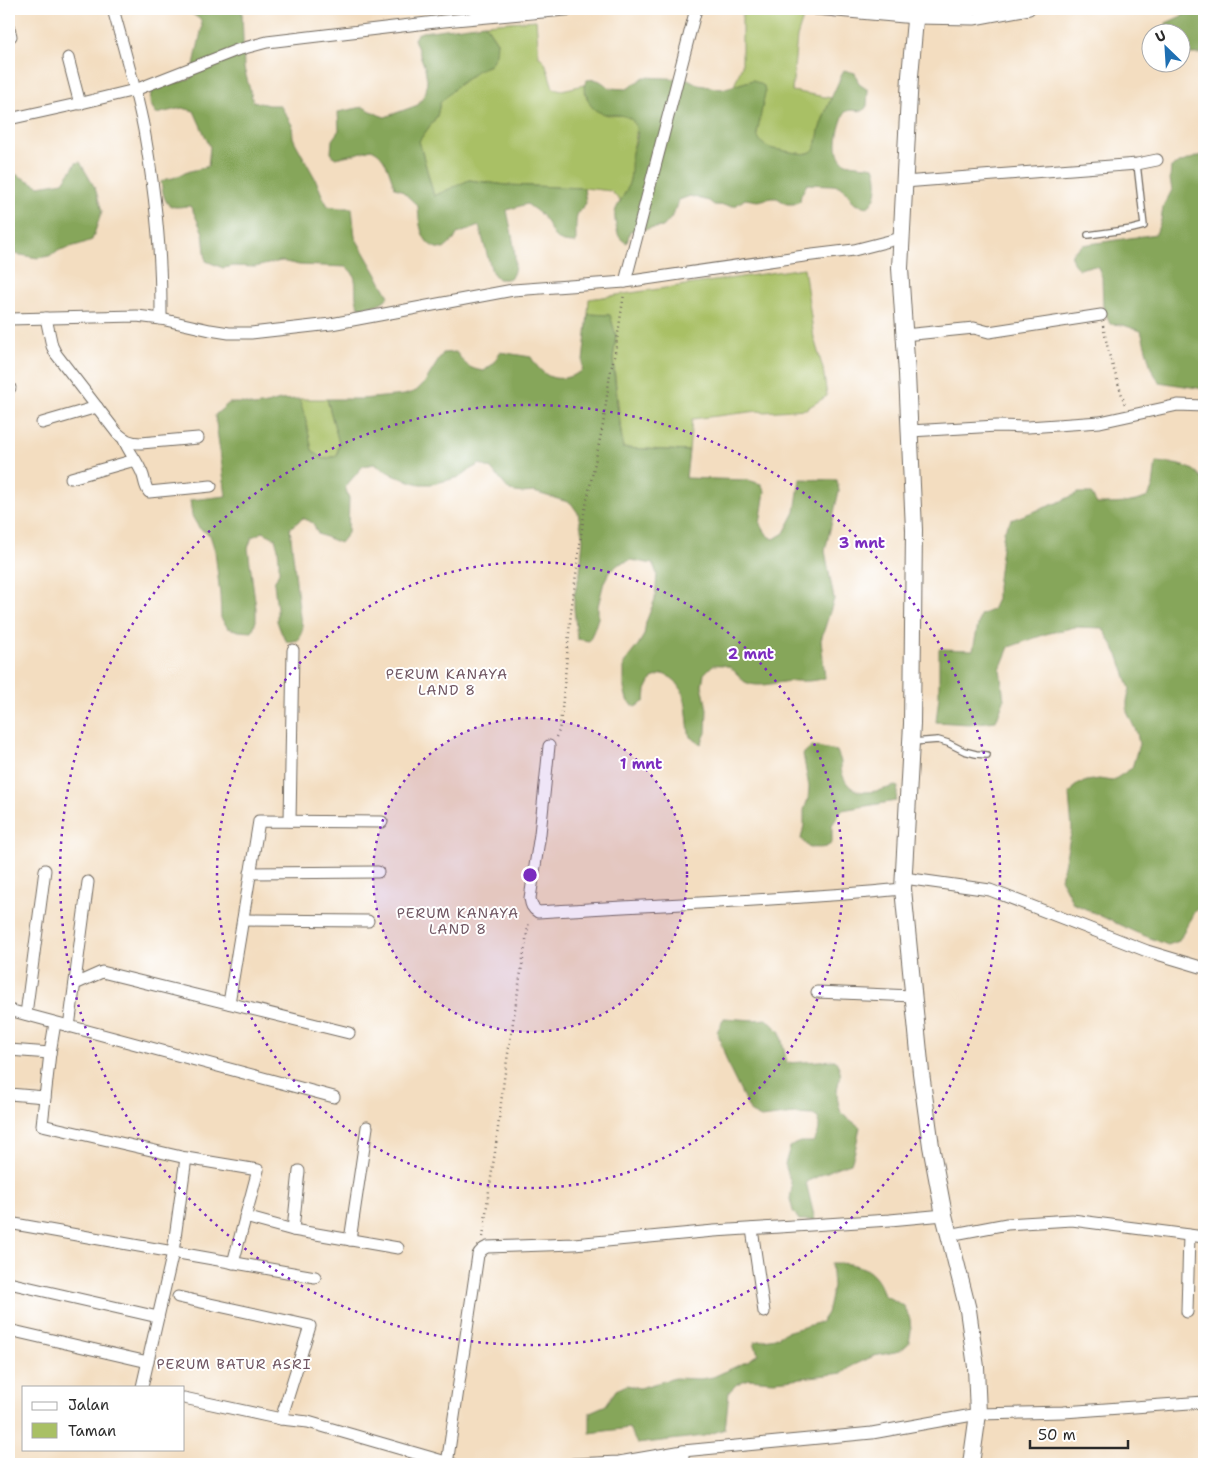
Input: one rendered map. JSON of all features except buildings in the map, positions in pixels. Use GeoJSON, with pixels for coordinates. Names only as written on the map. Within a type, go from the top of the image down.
{"type":"FeatureCollection","features":[{"type":"Feature","properties":{"kind":"main road"},"geometry":{"type":"LineString","coordinates":[[915,14],[900,268],[914,530],[911,742],[903,884],[912,996],[931,1146],[944,1215],[968,1310],[976,1366],[978,1414],[971,1464]]}},
{"type":"Feature","properties":{"kind":"street"},"geometry":{"type":"LineString","coordinates":[[113,9],[144,131],[157,218],[161,319]]}},
{"type":"Feature","properties":{"kind":"street"},"geometry":{"type":"LineString","coordinates":[[442,9],[444,21]]}},
{"type":"Feature","properties":{"kind":"street"},"geometry":{"type":"LineString","coordinates":[[9,119],[135,90],[237,50],[267,42],[444,21],[576,9]]}},
{"type":"Feature","properties":{"kind":"street"},"geometry":{"type":"LineString","coordinates":[[625,282],[696,9]]}},
{"type":"Feature","properties":{"kind":"street"},"geometry":{"type":"LineString","coordinates":[[815,9],[974,19],[1028,9]]}},
{"type":"Feature","properties":{"kind":"street"},"geometry":{"type":"LineString","coordinates":[[68,58],[80,104]]}},
{"type":"Feature","properties":{"kind":"street"},"geometry":{"type":"LineString","coordinates":[[904,182],[1137,164],[1157,160]]}},
{"type":"Feature","properties":{"kind":"street"},"geometry":{"type":"LineString","coordinates":[[9,319],[137,316],[229,333],[251,333],[331,324],[513,290],[625,282],[854,250],[901,238]]}},
{"type":"Feature","properties":{"kind":"street"},"geometry":{"type":"LineString","coordinates":[[904,335],[974,328],[989,332],[1101,315]]}},
{"type":"Feature","properties":{"kind":"street"},"geometry":{"type":"LineString","coordinates":[[46,318],[52,346],[56,354],[117,434],[124,440],[132,443],[141,443],[198,438]]}},
{"type":"Feature","properties":{"kind":"street"},"geometry":{"type":"LineString","coordinates":[[910,431],[997,426],[1068,425],[1100,422],[1178,405],[1204,406]]}},
{"type":"Feature","properties":{"kind":"street"},"geometry":{"type":"LineString","coordinates":[[42,423],[96,407]]}},
{"type":"Feature","properties":{"kind":"street"},"geometry":{"type":"LineString","coordinates":[[124,440],[143,475],[146,489],[149,492],[211,486]]}},
{"type":"Feature","properties":{"kind":"street"},"geometry":{"type":"LineString","coordinates":[[71,478],[135,460]]}},
{"type":"Feature","properties":{"kind":"street"},"geometry":{"type":"LineString","coordinates":[[290,821],[294,650]]}},
{"type":"Feature","properties":{"kind":"street"},"geometry":{"type":"LineString","coordinates":[[549,746],[540,834],[530,898],[530,904],[538,912],[703,903],[903,884],[990,890],[1148,951],[1204,968]]}},
{"type":"Feature","properties":{"kind":"street"},"geometry":{"type":"LineString","coordinates":[[229,1003],[259,821],[382,822]]}},
{"type":"Feature","properties":{"kind":"street"},"geometry":{"type":"LineString","coordinates":[[26,1014],[45,870]]}},
{"type":"Feature","properties":{"kind":"street"},"geometry":{"type":"LineString","coordinates":[[250,873],[378,872]]}},
{"type":"Feature","properties":{"kind":"street"},"geometry":{"type":"LineString","coordinates":[[69,1026],[88,882]]}},
{"type":"Feature","properties":{"kind":"street"},"geometry":{"type":"LineString","coordinates":[[242,920],[368,921]]}},
{"type":"Feature","properties":{"kind":"street"},"geometry":{"type":"LineString","coordinates":[[75,984],[102,972],[349,1032]]}},
{"type":"Feature","properties":{"kind":"street"},"geometry":{"type":"LineString","coordinates":[[817,992],[912,996]]}},
{"type":"Feature","properties":{"kind":"street"},"geometry":{"type":"LineString","coordinates":[[9,1010],[334,1097]]}},
{"type":"Feature","properties":{"kind":"street"},"geometry":{"type":"LineString","coordinates":[[55,1023],[42,1125],[186,1158],[258,1170],[233,1263]]}},
{"type":"Feature","properties":{"kind":"street"},"geometry":{"type":"LineString","coordinates":[[9,1050],[50,1053]]}},
{"type":"Feature","properties":{"kind":"street"},"geometry":{"type":"LineString","coordinates":[[9,1094],[45,1097]]}},
{"type":"Feature","properties":{"kind":"street"},"geometry":{"type":"LineString","coordinates":[[350,1240],[367,1127]]}},
{"type":"Feature","properties":{"kind":"street"},"geometry":{"type":"LineString","coordinates":[[142,1386],[173,1252],[186,1158]]}},
{"type":"Feature","properties":{"kind":"street"},"geometry":{"type":"LineString","coordinates":[[293,1230],[299,1171]]}},
{"type":"Feature","properties":{"kind":"street"},"geometry":{"type":"LineString","coordinates":[[185,1398],[333,1428],[450,1464],[478,1255],[479,1251],[483,1248],[574,1244],[714,1231],[944,1215]]}},
{"type":"Feature","properties":{"kind":"street"},"geometry":{"type":"LineString","coordinates":[[245,1217],[293,1230],[398,1248]]}},
{"type":"Feature","properties":{"kind":"street"},"geometry":{"type":"LineString","coordinates":[[949,1234],[1008,1224],[1072,1220],[1204,1237]]}},
{"type":"Feature","properties":{"kind":"street"},"geometry":{"type":"LineString","coordinates":[[9,1223],[314,1277]]}},
{"type":"Feature","properties":{"kind":"street"},"geometry":{"type":"LineString","coordinates":[[752,1229],[764,1312]]}},
{"type":"Feature","properties":{"kind":"street"},"geometry":{"type":"LineString","coordinates":[[1187,1312],[1189,1236]]}},
{"type":"Feature","properties":{"kind":"street"},"geometry":{"type":"LineString","coordinates":[[9,1283],[158,1317]]}},
{"type":"Feature","properties":{"kind":"street"},"geometry":{"type":"LineString","coordinates":[[178,1297],[310,1326],[281,1419]]}},
{"type":"Feature","properties":{"kind":"street"},"geometry":{"type":"LineString","coordinates":[[9,1330],[148,1362]]}},
{"type":"Feature","properties":{"kind":"street"},"geometry":{"type":"LineString","coordinates":[[573,1464],[619,1462],[683,1451],[872,1433],[978,1414],[1064,1412],[1204,1402]]}},
{"type":"Feature","properties":{"kind":"street"},"geometry":{"type":"LineString","coordinates":[[683,1451],[683,1464]]}},
{"type":"Feature","properties":{"kind":"lane"},"geometry":{"type":"LineString","coordinates":[[1088,234],[1144,226],[1137,164]]}},
{"type":"Feature","properties":{"kind":"lane"},"geometry":{"type":"LineString","coordinates":[[911,742],[938,740],[964,751],[987,754]]}},
{"type":"Feature","properties":{"kind":"path"},"geometry":{"type":"LineString","coordinates":[[549,746],[559,731],[571,612],[584,514],[601,434],[625,282]]}},
{"type":"Feature","properties":{"kind":"path"},"geometry":{"type":"LineString","coordinates":[[1101,315],[1128,416]]}},
{"type":"Feature","properties":{"kind":"path"},"geometry":{"type":"LineString","coordinates":[[483,1248],[482,1235],[504,1080],[528,923],[534,909]]}},
{"type":"Feature","properties":{"kind":"green space"},"geometry":{"type":"Polygon","coordinates":[[[185,9],[242,9],[244,68],[253,101],[268,105],[280,105],[292,125],[295,142],[328,206],[352,208],[355,237],[389,296],[383,301],[376,305],[360,308],[356,298],[354,276],[346,267],[299,265],[281,261],[255,267],[234,266],[223,268],[206,261],[203,233],[193,211],[190,206],[173,207],[169,205],[165,199],[161,182],[208,166],[210,147],[194,111],[182,108],[156,114],[150,103],[151,90],[191,79],[202,27],[201,20],[185,9]]]}},
{"type":"Feature","properties":{"kind":"green space"},"geometry":{"type":"Polygon","coordinates":[[[742,9],[806,9],[797,37],[792,91],[831,98],[821,124],[815,148],[811,152],[805,154],[775,150],[763,145],[759,140],[757,134],[759,120],[753,80],[734,86],[742,65],[742,9]]]}},
{"type":"Feature","properties":{"kind":"green space"},"geometry":{"type":"Polygon","coordinates":[[[1197,9],[1204,9],[1204,53],[1190,54],[1190,22],[1168,22],[1197,9]]]}},
{"type":"Feature","properties":{"kind":"green space"},"geometry":{"type":"Polygon","coordinates":[[[536,20],[539,56],[545,62],[553,88],[562,90],[584,85],[588,99],[602,113],[627,116],[635,125],[636,134],[631,173],[621,202],[611,191],[506,185],[470,180],[434,196],[419,141],[437,116],[440,103],[457,86],[478,70],[490,65],[497,42],[485,24],[536,20]]]}},
{"type":"Feature","properties":{"kind":"green space"},"geometry":{"type":"Polygon","coordinates":[[[485,24],[497,42],[496,54],[490,65],[478,70],[457,86],[440,103],[437,116],[419,141],[434,196],[469,180],[506,185],[584,188],[586,203],[577,215],[576,243],[568,243],[557,239],[543,217],[527,204],[507,210],[514,246],[515,265],[510,278],[506,279],[498,279],[492,272],[479,226],[457,234],[454,240],[444,249],[436,248],[430,245],[423,234],[418,206],[401,190],[395,188],[381,156],[371,149],[335,158],[331,153],[332,140],[339,130],[338,112],[363,107],[385,117],[418,105],[426,92],[427,80],[425,68],[414,39],[417,34],[485,24]]]}},
{"type":"Feature","properties":{"kind":"green space"},"geometry":{"type":"Polygon","coordinates":[[[844,70],[855,73],[859,84],[868,90],[867,106],[863,111],[851,110],[845,112],[838,132],[838,153],[846,163],[874,167],[877,177],[877,189],[871,204],[867,207],[855,204],[844,189],[832,185],[807,184],[800,201],[794,204],[787,204],[777,198],[771,198],[758,201],[745,199],[735,206],[714,205],[709,201],[690,196],[679,200],[671,218],[663,227],[630,231],[627,243],[622,240],[616,227],[615,213],[630,181],[632,152],[637,133],[635,124],[631,119],[625,116],[598,112],[592,107],[584,85],[587,80],[594,79],[609,88],[627,89],[644,77],[688,79],[699,85],[722,89],[753,80],[764,86],[765,93],[757,134],[760,141],[772,149],[805,154],[811,152],[816,145],[824,115],[844,70]]]}},
{"type":"Feature","properties":{"kind":"green space"},"geometry":{"type":"Polygon","coordinates":[[[1204,154],[1204,389],[1159,382],[1151,368],[1141,331],[1123,325],[1110,324],[1103,307],[1102,277],[1098,267],[1091,266],[1079,269],[1073,262],[1072,253],[1083,245],[1156,234],[1163,207],[1172,190],[1170,179],[1171,167],[1204,154]]]}},
{"type":"Feature","properties":{"kind":"green space"},"geometry":{"type":"Polygon","coordinates":[[[80,162],[95,188],[102,211],[92,240],[60,250],[49,256],[38,258],[9,253],[9,171],[39,186],[63,182],[76,163],[80,162]]]}},
{"type":"Feature","properties":{"kind":"green space"},"geometry":{"type":"Polygon","coordinates":[[[804,268],[814,338],[823,369],[827,396],[806,409],[758,411],[692,419],[689,451],[623,448],[613,359],[616,336],[610,315],[588,314],[589,299],[804,268]]]}},
{"type":"Feature","properties":{"kind":"green space"},"geometry":{"type":"Polygon","coordinates":[[[588,314],[610,315],[616,336],[613,359],[623,448],[689,451],[686,478],[748,480],[761,484],[765,491],[760,524],[768,536],[774,539],[784,533],[795,512],[800,479],[837,480],[839,491],[825,551],[834,599],[821,640],[825,678],[812,681],[756,685],[744,681],[727,666],[713,665],[704,674],[702,685],[707,709],[706,733],[701,744],[690,737],[685,699],[679,685],[670,677],[663,674],[652,678],[646,690],[645,701],[635,707],[627,700],[624,688],[624,663],[644,635],[646,622],[655,599],[657,574],[653,564],[631,560],[619,564],[610,571],[604,582],[598,606],[598,618],[589,641],[577,639],[574,596],[580,573],[583,539],[578,513],[571,503],[534,492],[510,491],[491,469],[480,464],[460,477],[432,484],[419,484],[395,476],[374,464],[363,466],[345,487],[349,498],[348,533],[340,543],[318,534],[313,523],[303,518],[290,528],[300,617],[303,628],[299,640],[287,642],[277,621],[274,583],[279,572],[279,561],[275,538],[263,532],[252,537],[248,548],[256,621],[252,632],[228,628],[221,618],[215,551],[210,535],[199,528],[192,516],[190,500],[226,496],[215,415],[229,403],[242,403],[254,406],[280,400],[299,399],[312,450],[323,459],[337,456],[339,443],[327,399],[362,399],[404,395],[416,391],[425,382],[443,353],[456,352],[467,365],[484,371],[494,363],[500,352],[531,357],[541,371],[547,375],[553,378],[566,378],[582,371],[588,314]]]}},
{"type":"Feature","properties":{"kind":"green space"},"geometry":{"type":"Polygon","coordinates":[[[299,399],[327,399],[339,443],[337,456],[323,459],[312,450],[299,399]]]}},
{"type":"Feature","properties":{"kind":"green space"},"geometry":{"type":"Polygon","coordinates":[[[1156,462],[1177,464],[1190,468],[1204,482],[1204,903],[1194,912],[1179,941],[1168,945],[1073,903],[1061,879],[1072,829],[1069,795],[1076,785],[1099,779],[1112,781],[1132,768],[1139,744],[1137,733],[1127,712],[1130,689],[1119,657],[1103,628],[1075,627],[1046,634],[1009,647],[1000,669],[1004,700],[996,721],[969,724],[936,722],[939,696],[939,649],[973,650],[980,615],[992,610],[997,599],[1004,531],[1011,520],[1078,493],[1091,493],[1097,504],[1117,504],[1148,497],[1153,486],[1156,462]]]}},
{"type":"Feature","properties":{"kind":"green space"},"geometry":{"type":"Polygon","coordinates":[[[812,746],[837,751],[846,782],[857,791],[872,792],[895,786],[898,787],[896,801],[842,810],[832,825],[832,843],[821,848],[809,848],[801,839],[809,787],[803,754],[812,746]]]}},
{"type":"Feature","properties":{"kind":"green space"},"geometry":{"type":"Polygon","coordinates":[[[724,1018],[767,1019],[780,1032],[787,1063],[835,1060],[840,1069],[837,1095],[841,1113],[860,1127],[851,1163],[806,1182],[815,1220],[799,1220],[793,1211],[790,1199],[792,1187],[785,1164],[790,1147],[800,1142],[813,1142],[817,1137],[818,1118],[813,1115],[795,1114],[761,1118],[751,1113],[730,1070],[717,1032],[724,1018]]]}},
{"type":"Feature","properties":{"kind":"green space"},"geometry":{"type":"Polygon","coordinates":[[[831,1263],[849,1264],[864,1268],[876,1278],[884,1295],[904,1306],[910,1319],[911,1331],[909,1343],[900,1351],[874,1356],[852,1366],[843,1373],[773,1381],[748,1379],[737,1384],[729,1392],[725,1429],[704,1436],[637,1444],[629,1428],[590,1433],[590,1412],[606,1405],[616,1390],[627,1385],[639,1388],[675,1378],[700,1379],[713,1377],[748,1361],[758,1354],[754,1342],[775,1338],[786,1332],[821,1322],[827,1313],[833,1286],[831,1263]]]}},
{"type":"Feature","properties":{"kind":"district","name":"PERUM KANAYA LAND 8"},"geometry":{"type":"Point","coordinates":[447,682]}},
{"type":"Feature","properties":{"kind":"district","name":"PERUM KANAYA LAND 8"},"geometry":{"type":"Point","coordinates":[458,922]}},
{"type":"Feature","properties":{"kind":"district","name":"PERUM BATUR ASRI"},"geometry":{"type":"Point","coordinates":[234,1364]}}]}
